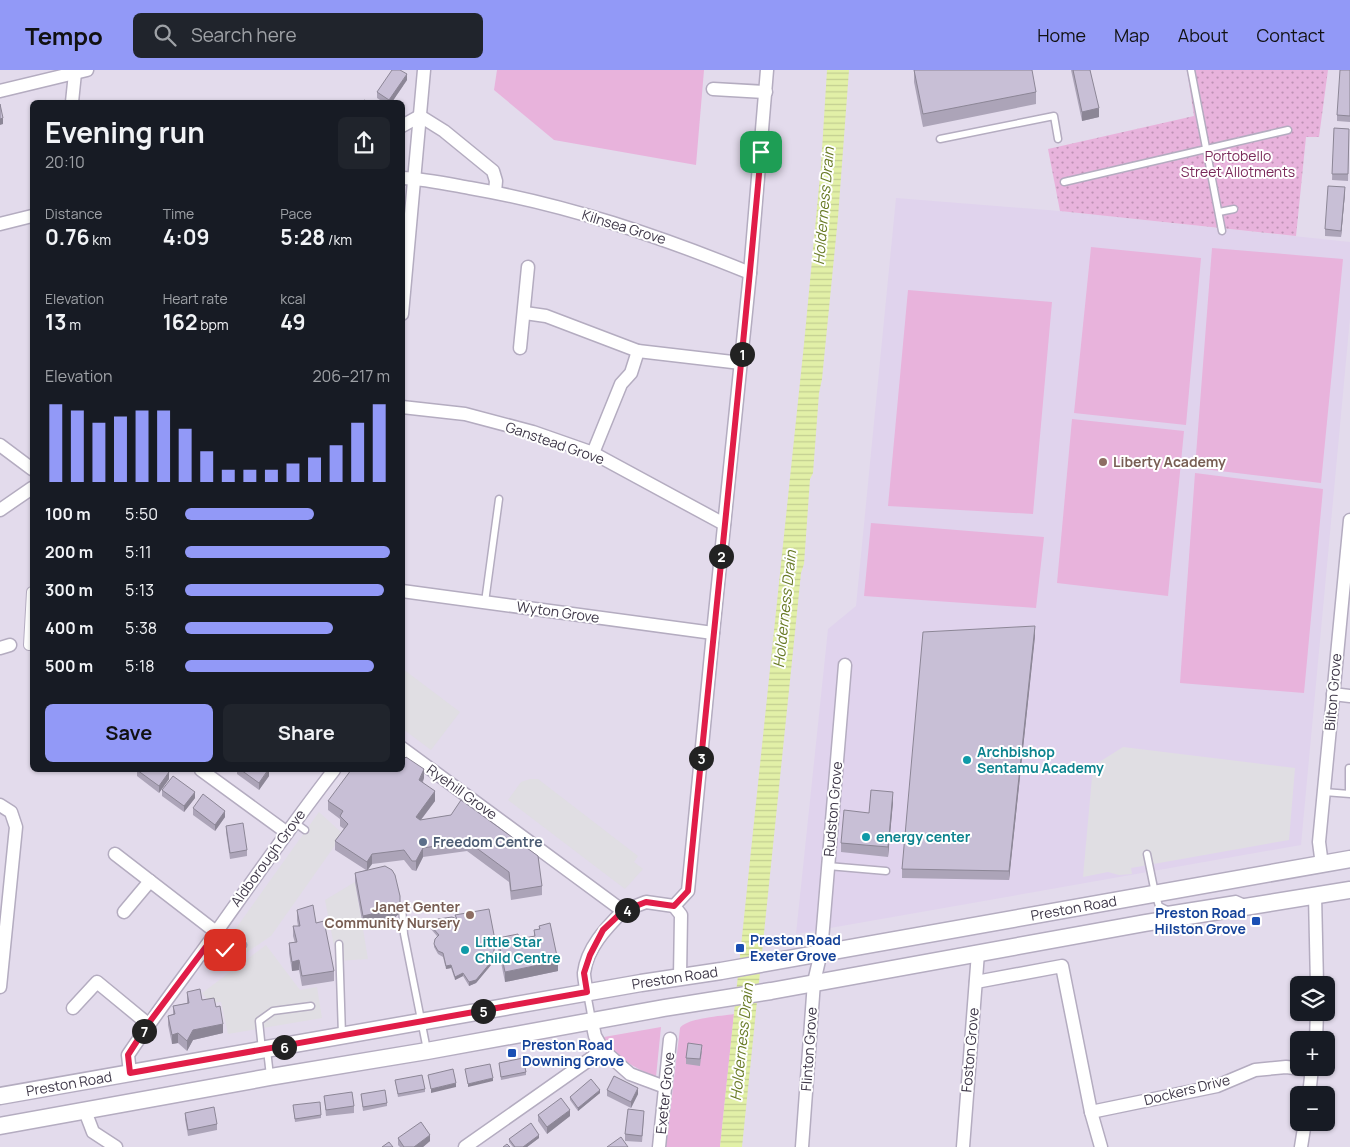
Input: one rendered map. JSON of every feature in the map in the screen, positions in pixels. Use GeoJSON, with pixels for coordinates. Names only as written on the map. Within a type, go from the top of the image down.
{"type":"FeatureCollection","features":[{"type":"Feature","properties":{"kind":"street"},"geometry":{"type":"LineString","coordinates":[[405,256],[409,179],[420,116],[424,70]]}},
{"type":"Feature","properties":{"kind":"street"},"geometry":{"type":"LineString","coordinates":[[674,906],[688,891],[750,273],[767,70]]}},
{"type":"Feature","properties":{"kind":"street"},"geometry":{"type":"LineString","coordinates":[[0,91],[81,71]]}},
{"type":"Feature","properties":{"kind":"street"},"geometry":{"type":"LineString","coordinates":[[73,100],[81,71]]}},
{"type":"Feature","properties":{"kind":"street"},"geometry":{"type":"LineString","coordinates":[[713,89],[766,92]]}},
{"type":"Feature","properties":{"kind":"street"},"geometry":{"type":"LineString","coordinates":[[405,124],[420,116]]}},
{"type":"Feature","properties":{"kind":"street"},"geometry":{"type":"LineString","coordinates":[[420,116],[444,131],[493,171],[496,181],[495,192]]}},
{"type":"Feature","properties":{"kind":"street","name":"Kilnsea Grove"},"geometry":{"type":"LineString","coordinates":[[409,179],[495,192],[557,206],[623,225],[678,244],[750,273]]}},
{"type":"Feature","properties":{"kind":"street"},"geometry":{"type":"LineString","coordinates":[[0,224],[30,216]]}},
{"type":"Feature","properties":{"kind":"street"},"geometry":{"type":"LineString","coordinates":[[520,348],[525,313],[528,267]]}},
{"type":"Feature","properties":{"kind":"street"},"geometry":{"type":"LineString","coordinates":[[525,313],[546,316],[638,352],[741,363]]}},
{"type":"Feature","properties":{"kind":"street"},"geometry":{"type":"LineString","coordinates":[[593,453],[621,384],[631,373],[638,352]]}},
{"type":"Feature","properties":{"kind":"street","name":"Ganstead Grove"},"geometry":{"type":"LineString","coordinates":[[405,407],[465,414],[533,432],[593,453],[724,524]]}},
{"type":"Feature","properties":{"kind":"street"},"geometry":{"type":"LineString","coordinates":[[0,445],[30,466]]}},
{"type":"Feature","properties":{"kind":"street"},"geometry":{"type":"LineString","coordinates":[[0,510],[30,492]]}},
{"type":"Feature","properties":{"kind":"street","name":"Bilton Grove"},"geometry":{"type":"LineString","coordinates":[[1322,864],[1319,842],[1350,520]]}},
{"type":"Feature","properties":{"kind":"street","name":"Wyton Grove"},"geometry":{"type":"LineString","coordinates":[[405,591],[713,633]]}},
{"type":"Feature","properties":{"kind":"street"},"geometry":{"type":"LineString","coordinates":[[5,646],[30,646]]}},
{"type":"Feature","properties":{"kind":"street","name":"Rudston Grove"},"geometry":{"type":"LineString","coordinates":[[821,952],[845,665]]}},
{"type":"Feature","properties":{"kind":"street"},"geometry":{"type":"LineString","coordinates":[[1333,694],[1350,696]]}},
{"type":"Feature","properties":{"kind":"street","name":"Ryehill Grove"},"geometry":{"type":"LineString","coordinates":[[405,750],[623,911]]}},
{"type":"Feature","properties":{"kind":"street"},"geometry":{"type":"LineString","coordinates":[[204,772],[286,832]]}},
{"type":"Feature","properties":{"kind":"street","name":"Aldborough Grove"},"geometry":{"type":"LineString","coordinates":[[130,1073],[128,1055],[148,1024],[286,832],[332,772]]}},
{"type":"Feature","properties":{"kind":"street"},"geometry":{"type":"LineString","coordinates":[[0,805],[11,812],[16,827],[0,987]]}},
{"type":"Feature","properties":{"kind":"street"},"geometry":{"type":"LineString","coordinates":[[116,854],[213,936]]}},
{"type":"Feature","properties":{"kind":"street","name":"Preston Road"},"geometry":{"type":"LineString","coordinates":[[0,1096],[264,1051],[587,992],[721,971],[1350,859]]}},
{"type":"Feature","properties":{"kind":"street"},"geometry":{"type":"LineString","coordinates":[[124,912],[150,881]]}},
{"type":"Feature","properties":{"kind":"street","name":"Preston Road"},"geometry":{"type":"LineString","coordinates":[[0,1126],[978,953],[1350,890]]}},
{"type":"Feature","properties":{"kind":"street"},"geometry":{"type":"LineString","coordinates":[[1315,895],[1317,976]]}},
{"type":"Feature","properties":{"kind":"street"},"geometry":{"type":"LineString","coordinates":[[587,992],[584,973],[590,955],[603,930],[623,911],[646,902],[674,906],[681,915],[680,977]]}},
{"type":"Feature","properties":{"kind":"street","name":"Flinton Grove"},"geometry":{"type":"LineString","coordinates":[[802,1147],[814,982],[821,952]]}},
{"type":"Feature","properties":{"kind":"street","name":"Foston Grove"},"geometry":{"type":"LineString","coordinates":[[963,1147],[978,953]]}},
{"type":"Feature","properties":{"kind":"street"},"geometry":{"type":"LineString","coordinates":[[976,982],[1062,966],[1091,1112],[1101,1147]]}},
{"type":"Feature","properties":{"kind":"street"},"geometry":{"type":"LineString","coordinates":[[73,1008],[97,982],[148,1024]]}},
{"type":"Feature","properties":{"kind":"street"},"geometry":{"type":"LineString","coordinates":[[592,1022],[595,1036],[603,1050],[630,1074],[665,1088]]}},
{"type":"Feature","properties":{"kind":"street","name":"Exeter Grove"},"geometry":{"type":"LineString","coordinates":[[659,1147],[670,1039]]}},
{"type":"Feature","properties":{"kind":"street"},"geometry":{"type":"LineString","coordinates":[[465,1147],[603,1050]]}},
{"type":"Feature","properties":{"kind":"street","name":"Dockers Drive"},"geometry":{"type":"LineString","coordinates":[[1091,1112],[1217,1086],[1254,1070],[1290,1066]]}},
{"type":"Feature","properties":{"kind":"street"},"geometry":{"type":"LineString","coordinates":[[85,1111],[93,1132],[116,1147]]}},
{"type":"Feature","properties":{"kind":"street"},"geometry":{"type":"LineString","coordinates":[[1301,1147],[1304,1131]]}},
{"type":"Feature","properties":{"kind":"lane"},"geometry":{"type":"LineString","coordinates":[[1191,70],[1222,231]]}},
{"type":"Feature","properties":{"kind":"lane"},"geometry":{"type":"LineString","coordinates":[[940,139],[1054,116],[1058,139]]}},
{"type":"Feature","properties":{"kind":"lane"},"geometry":{"type":"LineString","coordinates":[[1064,182],[1288,130]]}},
{"type":"Feature","properties":{"kind":"lane"},"geometry":{"type":"LineString","coordinates":[[1219,212],[1234,209]]}},
{"type":"Feature","properties":{"kind":"lane"},"geometry":{"type":"LineString","coordinates":[[485,602],[499,499]]}},
{"type":"Feature","properties":{"kind":"lane"},"geometry":{"type":"LineString","coordinates":[[1324,792],[1349,794],[1349,768]]}},
{"type":"Feature","properties":{"kind":"lane"},"geometry":{"type":"LineString","coordinates":[[294,822],[305,830]]}},
{"type":"Feature","properties":{"kind":"lane"},"geometry":{"type":"LineString","coordinates":[[1147,854],[1154,893],[1160,906],[1167,910],[1236,899],[1250,906]]}},
{"type":"Feature","properties":{"kind":"lane"},"geometry":{"type":"LineString","coordinates":[[828,866],[886,871]]}},
{"type":"Feature","properties":{"kind":"lane"},"geometry":{"type":"LineString","coordinates":[[402,907],[404,934],[427,1051]]}},
{"type":"Feature","properties":{"kind":"lane"},"geometry":{"type":"LineString","coordinates":[[213,936],[225,950],[233,950],[243,945]]}},
{"type":"Feature","properties":{"kind":"lane"},"geometry":{"type":"LineString","coordinates":[[339,944],[342,1036]]}},
{"type":"Feature","properties":{"kind":"lane"},"geometry":{"type":"LineString","coordinates":[[587,992],[592,1022]]}},
{"type":"Feature","properties":{"kind":"lane"},"geometry":{"type":"LineString","coordinates":[[270,1077],[258,1021],[273,1011],[312,1006]]}},
{"type":"Feature","properties":{"kind":"shaded area"},"geometry":{"type":"Polygon","coordinates":[[[0,70],[1350,70],[1350,1147],[0,1147],[0,70]]]}},
{"type":"Feature","properties":{"kind":"shaded area","name":"Liberty Academy"},"geometry":{"type":"Polygon","coordinates":[[[896,198],[1060,211],[1350,242],[1350,318],[1301,845],[796,934],[828,629],[856,606],[896,198]]]}},
{"type":"Feature","properties":{"kind":"shaded area"},"geometry":{"type":"Polygon","coordinates":[[[405,671],[460,712],[431,750],[405,730],[405,671]]]}},
{"type":"Feature","properties":{"kind":"shaded area"},"geometry":{"type":"Polygon","coordinates":[[[1123,747],[1295,768],[1289,840],[1131,868],[1132,874],[1119,875],[1108,872],[1083,877],[1093,766],[1123,747]]]}},
{"type":"Feature","properties":{"kind":"shaded area"},"geometry":{"type":"Polygon","coordinates":[[[538,779],[638,856],[634,862],[643,869],[625,889],[508,800],[521,782],[538,779]]]}},
{"type":"Feature","properties":{"kind":"shaded area"},"geometry":{"type":"Polygon","coordinates":[[[319,812],[343,834],[271,936],[222,969],[214,959],[319,812]]]}},
{"type":"Feature","properties":{"kind":"shaded area"},"geometry":{"type":"Polygon","coordinates":[[[355,882],[368,959],[337,961],[325,900],[355,882]]]}},
{"type":"Feature","properties":{"kind":"shaded area"},"geometry":{"type":"Polygon","coordinates":[[[266,945],[300,990],[317,987],[322,1018],[228,1034],[221,1002],[210,1003],[202,993],[266,945]]]}},
{"type":"Feature","properties":{"kind":"green space"},"geometry":{"type":"Polygon","coordinates":[[[497,70],[704,70],[696,165],[554,140],[494,90],[497,70]]]}},
{"type":"Feature","properties":{"kind":"green space","name":"Portobello Street Allotments"},"geometry":{"type":"Polygon","coordinates":[[[1187,70],[1328,70],[1319,137],[1306,137],[1296,236],[1060,211],[1048,149],[1194,116],[1187,70]]]}},
{"type":"Feature","properties":{"kind":"green space"},"geometry":{"type":"Polygon","coordinates":[[[1091,247],[1201,258],[1186,425],[1074,413],[1091,247]]]}},
{"type":"Feature","properties":{"kind":"green space"},"geometry":{"type":"Polygon","coordinates":[[[1212,248],[1343,259],[1321,483],[1195,468],[1212,248]]]}},
{"type":"Feature","properties":{"kind":"green space"},"geometry":{"type":"Polygon","coordinates":[[[908,290],[1052,302],[1033,514],[888,506],[908,290]]]}},
{"type":"Feature","properties":{"kind":"green space"},"geometry":{"type":"Polygon","coordinates":[[[1072,419],[1184,431],[1168,596],[1057,583],[1072,419]]]}},
{"type":"Feature","properties":{"kind":"green space"},"geometry":{"type":"Polygon","coordinates":[[[1195,473],[1323,489],[1304,693],[1180,683],[1195,473]]]}},
{"type":"Feature","properties":{"kind":"green space"},"geometry":{"type":"Polygon","coordinates":[[[871,523],[1044,537],[1036,608],[864,596],[871,523]]]}},
{"type":"Feature","properties":{"kind":"green space"},"geometry":{"type":"Polygon","coordinates":[[[734,1014],[720,1147],[666,1147],[680,1028],[697,1020],[734,1014]]]}},
{"type":"Feature","properties":{"kind":"green space"},"geometry":{"type":"Polygon","coordinates":[[[661,1027],[656,1077],[633,1066],[620,1057],[604,1037],[661,1027]]]}},
{"type":"Feature","properties":{"kind":"water","name":"Holderness Drain"},"geometry":{"type":"Polygon","coordinates":[[[827,70],[849,70],[838,217],[819,393],[813,473],[810,479],[804,564],[801,573],[742,1147],[720,1147],[804,344],[821,166],[827,70]]]}},
{"type":"Feature","properties":{"kind":"building"},"geometry":{"type":"Polygon","coordinates":[[[392,70],[400,70],[407,74],[389,100],[377,92],[392,70]]]}},
{"type":"Feature","properties":{"kind":"building"},"geometry":{"type":"Polygon","coordinates":[[[914,70],[1032,70],[1036,92],[923,114],[914,70]]]}},
{"type":"Feature","properties":{"kind":"building"},"geometry":{"type":"Polygon","coordinates":[[[1073,70],[1090,70],[1099,108],[1082,112],[1073,70]]]}},
{"type":"Feature","properties":{"kind":"building"},"geometry":{"type":"Polygon","coordinates":[[[1340,70],[1350,70],[1350,116],[1337,115],[1340,70]]]}},
{"type":"Feature","properties":{"kind":"building"},"geometry":{"type":"Polygon","coordinates":[[[0,104],[3,118],[0,119],[0,104]]]}},
{"type":"Feature","properties":{"kind":"building"},"geometry":{"type":"Polygon","coordinates":[[[1334,128],[1349,129],[1348,174],[1332,174],[1334,128]]]}},
{"type":"Feature","properties":{"kind":"building"},"geometry":{"type":"Polygon","coordinates":[[[1328,186],[1345,187],[1341,231],[1325,229],[1328,186]]]}},
{"type":"Feature","properties":{"kind":"building","name":"Archbishop Sentamu Academy"},"geometry":{"type":"Polygon","coordinates":[[[1035,626],[1009,871],[902,869],[923,632],[1035,626]]]}},
{"type":"Feature","properties":{"kind":"building","name":"Freedom Centre"},"geometry":{"type":"Polygon","coordinates":[[[405,758],[424,769],[419,780],[435,791],[416,817],[420,820],[451,815],[461,800],[538,856],[542,886],[511,891],[509,872],[467,841],[423,848],[416,861],[412,861],[404,850],[372,854],[367,862],[335,841],[348,824],[340,816],[343,811],[328,801],[350,772],[405,772],[405,758]]]}},
{"type":"Feature","properties":{"kind":"building"},"geometry":{"type":"Polygon","coordinates":[[[140,772],[169,772],[159,786],[140,772]]]}},
{"type":"Feature","properties":{"kind":"building"},"geometry":{"type":"Polygon","coordinates":[[[244,772],[267,772],[259,783],[244,772]]]}},
{"type":"Feature","properties":{"kind":"building"},"geometry":{"type":"Polygon","coordinates":[[[173,776],[195,792],[184,806],[162,790],[173,776]]]}},
{"type":"Feature","properties":{"kind":"building","name":"energy center"},"geometry":{"type":"Polygon","coordinates":[[[871,790],[893,792],[888,847],[841,843],[844,810],[869,813],[871,790]]]}},
{"type":"Feature","properties":{"kind":"building"},"geometry":{"type":"Polygon","coordinates":[[[203,794],[225,811],[215,825],[193,808],[203,794]]]}},
{"type":"Feature","properties":{"kind":"building"},"geometry":{"type":"Polygon","coordinates":[[[243,823],[247,850],[230,853],[226,826],[243,823]]]}},
{"type":"Feature","properties":{"kind":"building"},"geometry":{"type":"Polygon","coordinates":[[[385,866],[392,870],[395,875],[400,904],[393,909],[363,916],[355,873],[385,866]]]}},
{"type":"Feature","properties":{"kind":"building"},"geometry":{"type":"Polygon","coordinates":[[[313,905],[316,923],[324,921],[334,971],[302,976],[299,960],[292,962],[289,943],[297,942],[293,926],[300,926],[297,910],[313,905]]]}},
{"type":"Feature","properties":{"kind":"building","name":"Little Star Child Centre"},"geometry":{"type":"Polygon","coordinates":[[[489,909],[495,940],[491,962],[476,980],[469,982],[463,973],[455,977],[451,965],[446,966],[443,953],[438,951],[434,944],[435,939],[439,935],[430,925],[438,919],[452,917],[457,919],[455,915],[489,909]]]}},
{"type":"Feature","properties":{"kind":"building"},"geometry":{"type":"Polygon","coordinates":[[[550,923],[558,961],[505,972],[498,938],[518,934],[519,939],[535,936],[534,930],[540,929],[539,926],[550,923]]]}},
{"type":"Feature","properties":{"kind":"building"},"geometry":{"type":"Polygon","coordinates":[[[200,989],[202,1000],[214,998],[216,1007],[220,1006],[223,1024],[193,1030],[187,1041],[178,1033],[172,1035],[168,1016],[175,1014],[173,1006],[189,1003],[187,992],[200,989]]]}},
{"type":"Feature","properties":{"kind":"building"},"geometry":{"type":"Polygon","coordinates":[[[688,1043],[702,1045],[700,1059],[686,1058],[688,1043]]]}},
{"type":"Feature","properties":{"kind":"building"},"geometry":{"type":"Polygon","coordinates":[[[523,1058],[526,1072],[501,1077],[499,1063],[523,1058]]]}},
{"type":"Feature","properties":{"kind":"building"},"geometry":{"type":"Polygon","coordinates":[[[490,1064],[493,1078],[468,1084],[465,1069],[490,1064]]]}},
{"type":"Feature","properties":{"kind":"building"},"geometry":{"type":"Polygon","coordinates":[[[453,1069],[456,1083],[431,1089],[428,1075],[453,1069]]]}},
{"type":"Feature","properties":{"kind":"building"},"geometry":{"type":"Polygon","coordinates":[[[422,1075],[425,1089],[398,1094],[395,1080],[422,1075]]]}},
{"type":"Feature","properties":{"kind":"building"},"geometry":{"type":"Polygon","coordinates":[[[614,1076],[638,1088],[631,1102],[607,1090],[614,1076]]]}},
{"type":"Feature","properties":{"kind":"building"},"geometry":{"type":"Polygon","coordinates":[[[591,1079],[600,1090],[578,1108],[570,1097],[591,1079]]]}},
{"type":"Feature","properties":{"kind":"building"},"geometry":{"type":"Polygon","coordinates":[[[385,1090],[387,1103],[363,1107],[361,1094],[385,1090]]]}},
{"type":"Feature","properties":{"kind":"building"},"geometry":{"type":"Polygon","coordinates":[[[352,1092],[354,1106],[326,1110],[324,1096],[352,1092]]]}},
{"type":"Feature","properties":{"kind":"building"},"geometry":{"type":"Polygon","coordinates":[[[561,1098],[570,1110],[547,1127],[538,1115],[561,1098]]]}},
{"type":"Feature","properties":{"kind":"building"},"geometry":{"type":"Polygon","coordinates":[[[320,1102],[321,1115],[295,1119],[293,1105],[320,1102]]]}},
{"type":"Feature","properties":{"kind":"building"},"geometry":{"type":"Polygon","coordinates":[[[214,1107],[217,1124],[188,1130],[185,1113],[214,1107]]]}},
{"type":"Feature","properties":{"kind":"building"},"geometry":{"type":"Polygon","coordinates":[[[628,1109],[644,1111],[642,1136],[625,1134],[628,1109]]]}},
{"type":"Feature","properties":{"kind":"building"},"geometry":{"type":"Polygon","coordinates":[[[421,1122],[430,1135],[414,1147],[404,1147],[398,1138],[421,1122]]]}},
{"type":"Feature","properties":{"kind":"building"},"geometry":{"type":"Polygon","coordinates":[[[531,1123],[539,1135],[523,1147],[515,1147],[509,1139],[531,1123]]]}},
{"type":"Feature","properties":{"kind":"building"},"geometry":{"type":"Polygon","coordinates":[[[621,1137],[628,1147],[607,1147],[621,1137]]]}},
{"type":"Feature","properties":{"kind":"building"},"geometry":{"type":"Polygon","coordinates":[[[389,1142],[393,1147],[382,1147],[389,1142]]]}},
{"type":"Feature","properties":{"kind":"place","name":"Liberty Academy"},"geometry":{"type":"Point","coordinates":[1103,462]}},
{"type":"Feature","properties":{"kind":"place","name":"Archbishop Sentamu Academy"},"geometry":{"type":"Point","coordinates":[967,760]}},
{"type":"Feature","properties":{"kind":"place","name":"energy center"},"geometry":{"type":"Point","coordinates":[866,837]}},
{"type":"Feature","properties":{"kind":"place","name":"Freedom Centre"},"geometry":{"type":"Point","coordinates":[423,842]}},
{"type":"Feature","properties":{"kind":"place","name":"Janet Genter Community Nursery"},"geometry":{"type":"Point","coordinates":[470,915]}},
{"type":"Feature","properties":{"kind":"place","name":"Preston Road Hilston Grove"},"geometry":{"type":"Point","coordinates":[1256,921]}},
{"type":"Feature","properties":{"kind":"place","name":"Preston Road Exeter Grove"},"geometry":{"type":"Point","coordinates":[740,948]}},
{"type":"Feature","properties":{"kind":"place","name":"Little Star Child Centre"},"geometry":{"type":"Point","coordinates":[465,950]}},
{"type":"Feature","properties":{"kind":"place","name":"Preston Road Downing Grove"},"geometry":{"type":"Point","coordinates":[512,1053]}},
{"type":"Feature","properties":{"kind":"route"},"geometry":{"type":"LineString","coordinates":[[225,950],[211,940],[148,1024],[128,1055],[130,1073],[587,992],[584,973],[590,955],[603,930],[623,911],[646,902],[674,906],[688,891],[761,152]]}}]}
